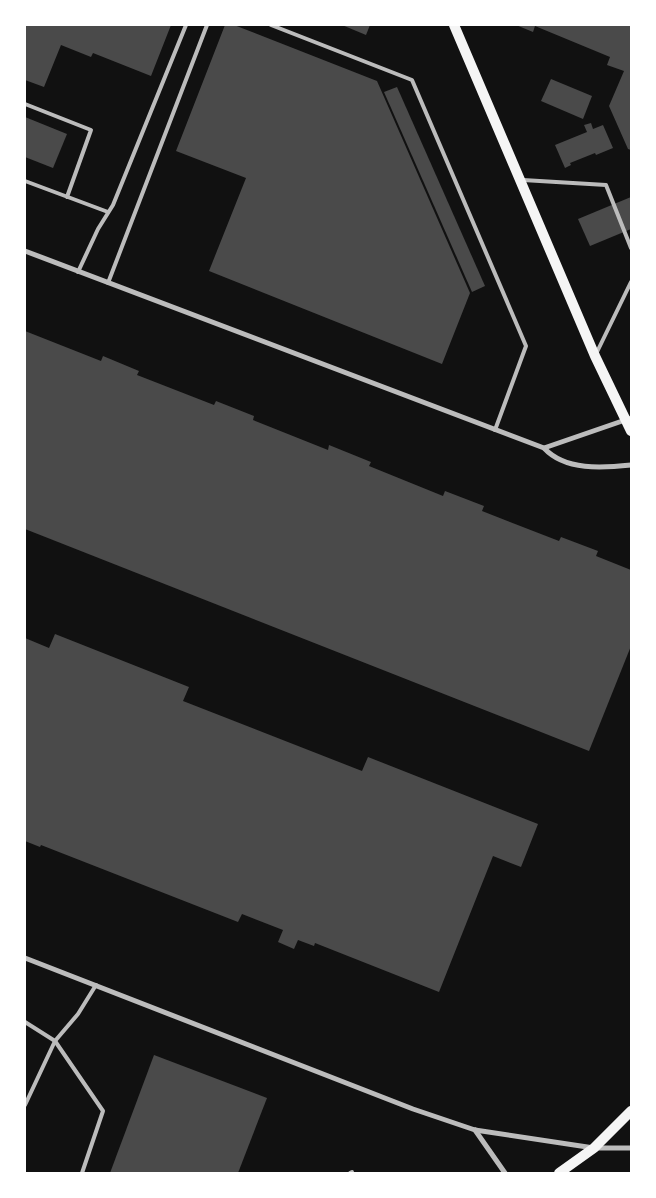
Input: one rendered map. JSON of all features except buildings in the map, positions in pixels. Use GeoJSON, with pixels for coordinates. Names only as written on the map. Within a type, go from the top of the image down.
{"type":"FeatureCollection","features":[{"type":"Feature","properties":{"kind":"main road"},"geometry":{"type":"LineString","coordinates":[[454,25],[595,356],[628,419],[631,431]]}},
{"type":"Feature","properties":{"kind":"main road"},"geometry":{"type":"LineString","coordinates":[[559,1173],[594,1148],[631,1111]]}},
{"type":"Feature","properties":{"kind":"street"},"geometry":{"type":"LineString","coordinates":[[25,251],[544,448],[556,458],[576,465],[631,465]]}},
{"type":"Feature","properties":{"kind":"street"},"geometry":{"type":"LineString","coordinates":[[544,448],[628,419]]}},
{"type":"Feature","properties":{"kind":"street"},"geometry":{"type":"LineString","coordinates":[[25,958],[413,1109],[476,1130],[594,1148],[631,1148]]}},
{"type":"Feature","properties":{"kind":"street"},"geometry":{"type":"LineString","coordinates":[[476,1130],[505,1173]]}},
{"type":"Feature","properties":{"kind":"lane"},"geometry":{"type":"LineString","coordinates":[[78,272],[108,212],[186,25]]}},
{"type":"Feature","properties":{"kind":"lane"},"geometry":{"type":"LineString","coordinates":[[108,283],[207,25]]}},
{"type":"Feature","properties":{"kind":"lane"},"geometry":{"type":"LineString","coordinates":[[270,25],[412,80],[526,346],[495,430]]}},
{"type":"Feature","properties":{"kind":"lane"},"geometry":{"type":"LineString","coordinates":[[25,104],[91,130],[67,198]]}},
{"type":"Feature","properties":{"kind":"lane"},"geometry":{"type":"LineString","coordinates":[[520,180],[606,186],[631,248]]}},
{"type":"Feature","properties":{"kind":"lane"},"geometry":{"type":"LineString","coordinates":[[25,181],[108,212]]}},
{"type":"Feature","properties":{"kind":"lane"},"geometry":{"type":"LineString","coordinates":[[595,356],[631,282]]}},
{"type":"Feature","properties":{"kind":"lane"},"geometry":{"type":"LineString","coordinates":[[25,1105],[55,1041],[78,1014],[96,985]]}},
{"type":"Feature","properties":{"kind":"lane"},"geometry":{"type":"LineString","coordinates":[[25,1022],[55,1041],[103,1111],[82,1173]]}}]}
